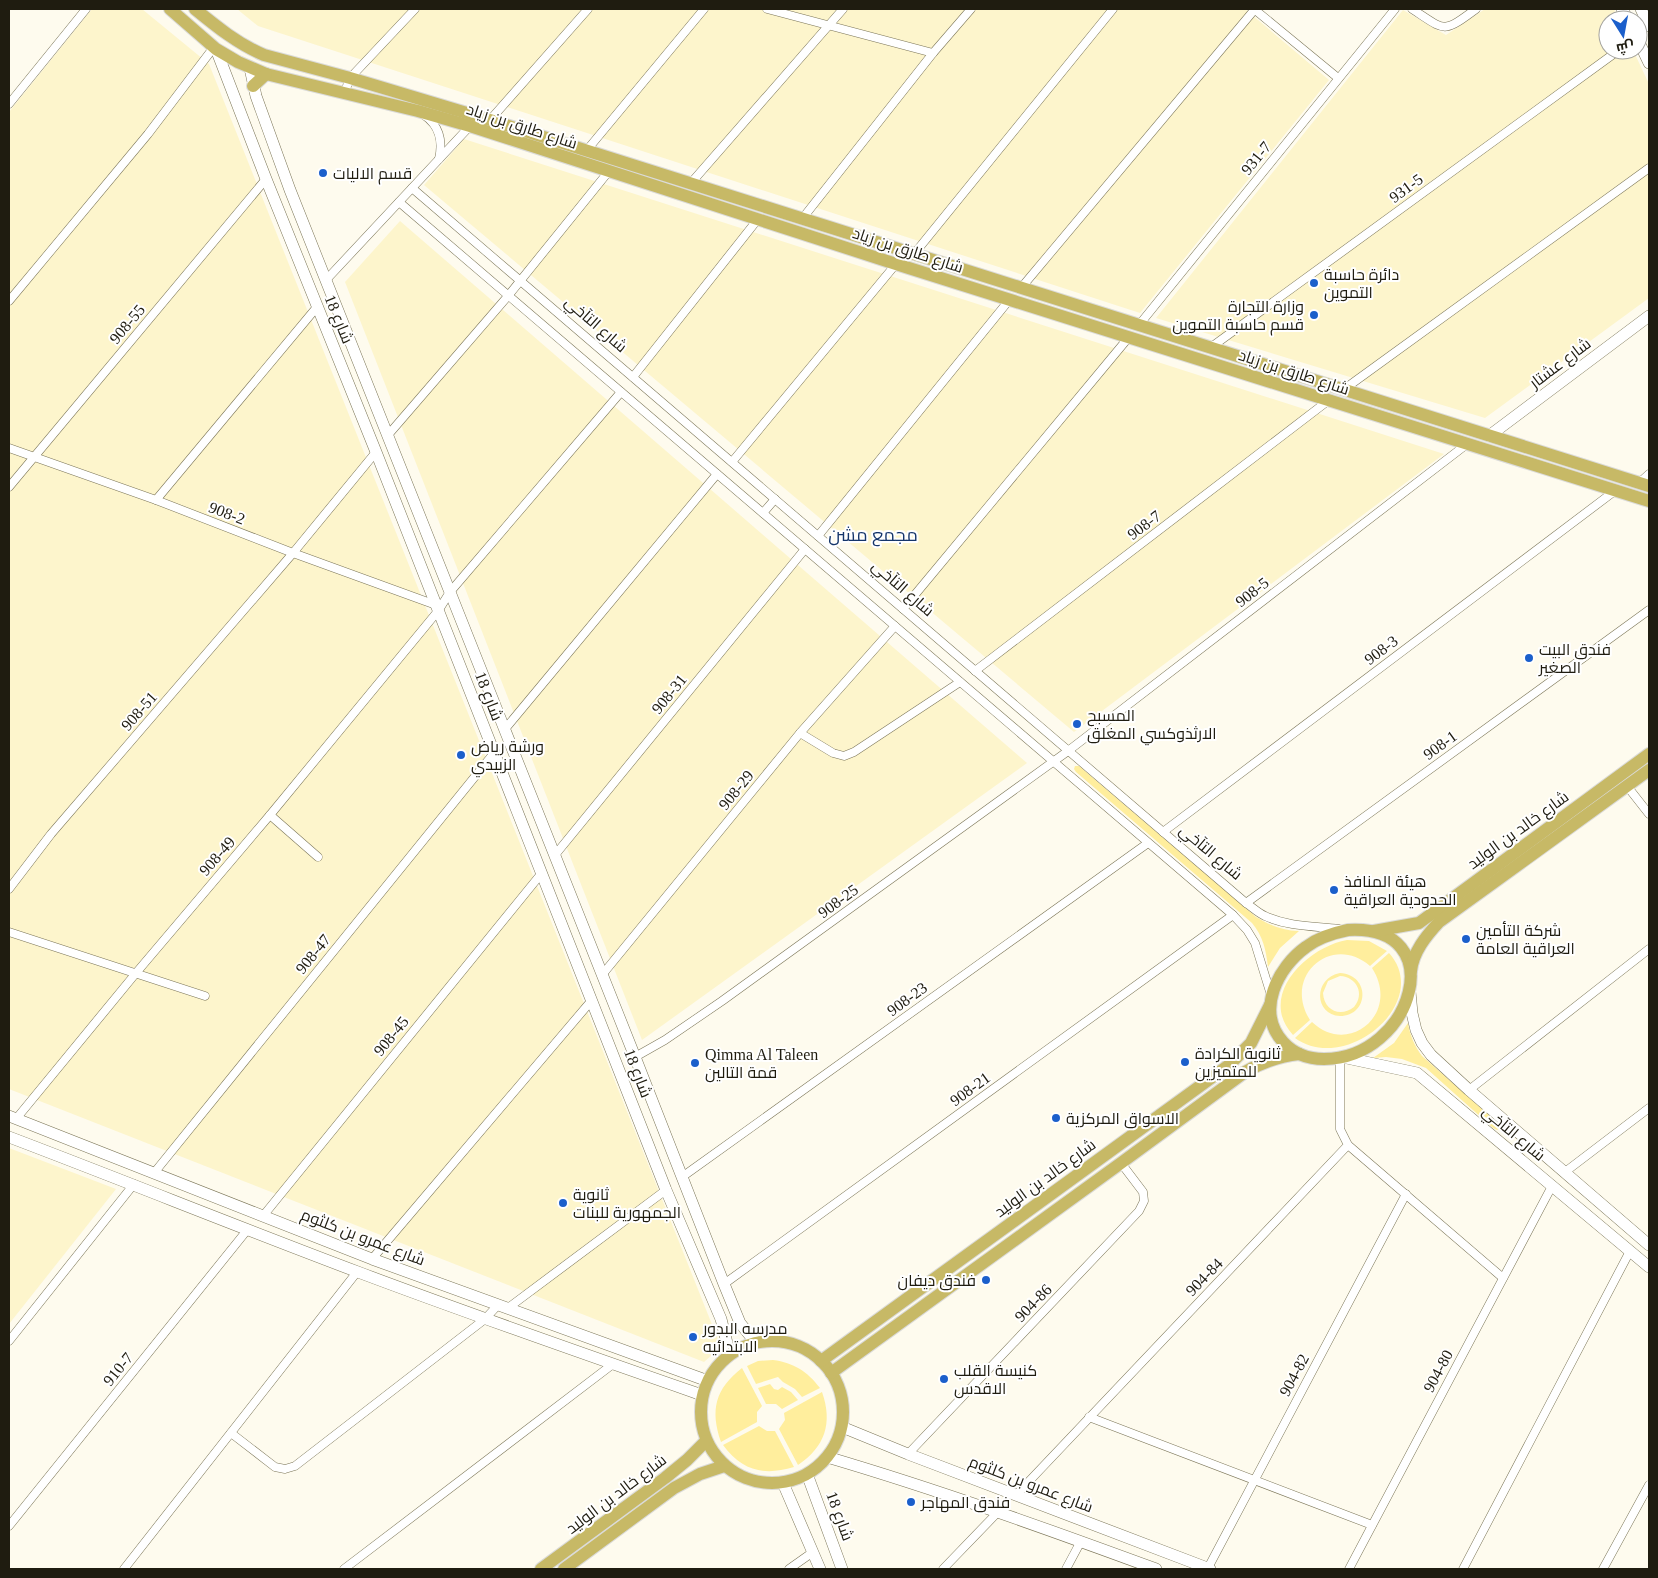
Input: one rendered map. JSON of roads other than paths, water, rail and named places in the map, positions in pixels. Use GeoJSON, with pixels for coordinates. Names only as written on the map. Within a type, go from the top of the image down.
{"type":"FeatureCollection","features":[{"type":"Feature","properties":{"kind":"main road","name":"شارع طارق بن زياد"},"geometry":{"type":"LineString","coordinates":[[170,9],[215,48],[250,68],[266,74],[418,111],[470,126],[896,264],[1649,500]]}},
{"type":"Feature","properties":{"kind":"main road","name":"شارع طارق بن زياد"},"geometry":{"type":"LineString","coordinates":[[196,9],[220,30],[252,50],[276,59],[350,78],[587,150],[1644,485]]}},
{"type":"Feature","properties":{"kind":"main road"},"geometry":{"type":"LineString","coordinates":[[253,86],[266,74]]}},
{"type":"Feature","properties":{"kind":"main road","name":"شارع خالد بن الوليد"},"geometry":{"type":"LineString","coordinates":[[1374,931],[1419,923],[1649,754]]}},
{"type":"Feature","properties":{"kind":"main road","name":"شارع خالد بن الوليد"},"geometry":{"type":"LineString","coordinates":[[1410,971],[1416,952],[1438,922],[1649,770]]}},
{"type":"Feature","properties":{"kind":"main road"},"geometry":{"type":"LineString","coordinates":[[1348,930],[1374,931],[1397,944],[1407,958],[1410,971],[1410,992],[1400,1016],[1382,1036],[1367,1047],[1341,1057],[1316,1058],[1299,1054],[1279,1038],[1272,1022],[1271,1001],[1282,972],[1300,952],[1322,937],[1348,930]]}},
{"type":"Feature","properties":{"kind":"main road","name":"شارع خالد بن الوليد"},"geometry":{"type":"LineString","coordinates":[[820,1361],[1230,1066],[1251,1043],[1271,1001]]}},
{"type":"Feature","properties":{"kind":"main road","name":"شارع خالد بن الوليد"},"geometry":{"type":"LineString","coordinates":[[831,1373],[1245,1072],[1265,1061],[1299,1054]]}},
{"type":"Feature","properties":{"kind":"main road"},"geometry":{"type":"LineString","coordinates":[[775,1341],[794,1345],[811,1353],[820,1361],[831,1373],[840,1390],[843,1409],[842,1427],[836,1443],[827,1457],[807,1474],[783,1483],[762,1483],[742,1477],[724,1466],[706,1441],[700,1419],[702,1395],[717,1366],[742,1348],[756,1343],[775,1341]]}},
{"type":"Feature","properties":{"kind":"main road","name":"شارع خالد بن الوليد"},"geometry":{"type":"LineString","coordinates":[[542,1569],[665,1478],[706,1441]]}},
{"type":"Feature","properties":{"kind":"main road","name":"شارع خالد بن الوليد"},"geometry":{"type":"LineString","coordinates":[[564,1569],[674,1488],[700,1474],[724,1466]]}},
{"type":"Feature","properties":{"kind":"street"},"geometry":{"type":"LineString","coordinates":[[9,104],[86,9]]}},
{"type":"Feature","properties":{"kind":"street"},"geometry":{"type":"LineString","coordinates":[[344,94],[350,78],[415,9]]}},
{"type":"Feature","properties":{"kind":"street"},"geometry":{"type":"LineString","coordinates":[[490,120],[588,9]]}},
{"type":"Feature","properties":{"kind":"street"},"geometry":{"type":"LineString","coordinates":[[587,150],[704,9]]}},
{"type":"Feature","properties":{"kind":"street"},"geometry":{"type":"LineString","coordinates":[[767,9],[933,53]]}},
{"type":"Feature","properties":{"kind":"street"},"geometry":{"type":"LineString","coordinates":[[691,183],[843,9]]}},
{"type":"Feature","properties":{"kind":"street"},"geometry":{"type":"LineString","coordinates":[[802,218],[933,53],[972,9]]}},
{"type":"Feature","properties":{"kind":"street"},"geometry":{"type":"LineString","coordinates":[[914,254],[1114,9]]}},
{"type":"Feature","properties":{"kind":"street"},"geometry":{"type":"LineString","coordinates":[[1021,288],[1255,9],[1338,78]]}},
{"type":"Feature","properties":{"kind":"street","name":"931-7"},"geometry":{"type":"LineString","coordinates":[[1139,325],[1395,9]]}},
{"type":"Feature","properties":{"kind":"street"},"geometry":{"type":"LineString","coordinates":[[1412,9],[1437,25],[1447,27],[1456,24],[1476,9]]}},
{"type":"Feature","properties":{"kind":"street"},"geometry":{"type":"LineString","coordinates":[[1640,9],[1649,26]]}},
{"type":"Feature","properties":{"kind":"street"},"geometry":{"type":"LineString","coordinates":[[9,300],[148,134],[215,48]]}},
{"type":"Feature","properties":{"kind":"street","name":"شارع 18"},"geometry":{"type":"LineString","coordinates":[[215,48],[666,1190],[721,1319],[730,1355]]}},
{"type":"Feature","properties":{"kind":"street","name":"931-5"},"geometry":{"type":"LineString","coordinates":[[1210,348],[1605,60]]}},
{"type":"Feature","properties":{"kind":"street","name":"شارع 18"},"geometry":{"type":"LineString","coordinates":[[250,68],[253,86],[294,200],[724,1284],[740,1323],[756,1343]]}},
{"type":"Feature","properties":{"kind":"street"},"geometry":{"type":"LineString","coordinates":[[418,111],[430,120],[437,129],[441,141],[438,159]]}},
{"type":"Feature","properties":{"kind":"street"},"geometry":{"type":"LineString","coordinates":[[326,280],[470,126]]}},
{"type":"Feature","properties":{"kind":"street"},"geometry":{"type":"LineString","coordinates":[[1343,390],[1649,168]]}},
{"type":"Feature","properties":{"kind":"street"},"geometry":{"type":"LineString","coordinates":[[388,435],[521,281],[609,171]]}},
{"type":"Feature","properties":{"kind":"street","name":"908-55"},"geometry":{"type":"LineString","coordinates":[[9,487],[266,179]]}},
{"type":"Feature","properties":{"kind":"street","name":"شارع التآخي"},"geometry":{"type":"LineString","coordinates":[[412,188],[1246,903],[1264,916],[1281,922],[1300,926],[1348,930]]}},
{"type":"Feature","properties":{"kind":"street"},"geometry":{"type":"LineString","coordinates":[[277,207],[294,200]]}},
{"type":"Feature","properties":{"kind":"street","name":"شارع التآخي"},"geometry":{"type":"LineString","coordinates":[[399,202],[1233,915],[1247,930],[1255,943],[1271,1001]]}},
{"type":"Feature","properties":{"kind":"street"},"geometry":{"type":"LineString","coordinates":[[633,377],[758,219]]}},
{"type":"Feature","properties":{"kind":"street"},"geometry":{"type":"LineString","coordinates":[[732,462],[896,264]]}},
{"type":"Feature","properties":{"kind":"street"},"geometry":{"type":"LineString","coordinates":[[818,536],[1010,299]]}},
{"type":"Feature","properties":{"kind":"street"},"geometry":{"type":"LineString","coordinates":[[156,500],[317,307]]}},
{"type":"Feature","properties":{"kind":"street","name":"شارع عشتار"},"geometry":{"type":"LineString","coordinates":[[1489,436],[1649,316]]}},
{"type":"Feature","properties":{"kind":"street"},"geometry":{"type":"LineString","coordinates":[[903,609],[1129,336]]}},
{"type":"Feature","properties":{"kind":"street","name":"908-49"},"geometry":{"type":"LineString","coordinates":[[13,1118],[270,815],[450,592],[621,392]]}},
{"type":"Feature","properties":{"kind":"street","name":"908-7"},"geometry":{"type":"LineString","coordinates":[[975,671],[1329,400]]}},
{"type":"Feature","properties":{"kind":"street","name":"908-5"},"geometry":{"type":"LineString","coordinates":[[1054,762],[1467,444]]}},
{"type":"Feature","properties":{"kind":"street","name":"908-2"},"geometry":{"type":"LineString","coordinates":[[9,448],[156,500],[437,608]]}},
{"type":"Feature","properties":{"kind":"street","name":"908-51"},"geometry":{"type":"LineString","coordinates":[[9,889],[51,834],[293,553],[376,452]]}},
{"type":"Feature","properties":{"kind":"street"},"geometry":{"type":"LineString","coordinates":[[505,729],[717,474]]}},
{"type":"Feature","properties":{"kind":"street"},"geometry":{"type":"LineString","coordinates":[[1644,485],[1649,474]]}},
{"type":"Feature","properties":{"kind":"street","name":"908-3"},"geometry":{"type":"LineString","coordinates":[[1163,832],[1616,490]]}},
{"type":"Feature","properties":{"kind":"street"},"geometry":{"type":"LineString","coordinates":[[763,513],[775,499]]}},
{"type":"Feature","properties":{"kind":"street","name":"908-31"},"geometry":{"type":"LineString","coordinates":[[555,855],[805,550]]}},
{"type":"Feature","properties":{"kind":"street","name":"908-1"},"geometry":{"type":"LineString","coordinates":[[1246,903],[1649,610]]}},
{"type":"Feature","properties":{"kind":"street","name":"908-29"},"geometry":{"type":"LineString","coordinates":[[602,975],[800,733],[895,626]]}},
{"type":"Feature","properties":{"kind":"street"},"geometry":{"type":"LineString","coordinates":[[800,733],[833,753],[844,756],[854,752],[960,682]]}},
{"type":"Feature","properties":{"kind":"street","name":"908-47"},"geometry":{"type":"LineString","coordinates":[[154,1173],[494,753]]}},
{"type":"Feature","properties":{"kind":"street","name":"908-25"},"geometry":{"type":"LineString","coordinates":[[636,1060],[722,1001],[1054,762]]}},
{"type":"Feature","properties":{"kind":"street"},"geometry":{"type":"LineString","coordinates":[[1627,786],[1649,814]]}},
{"type":"Feature","properties":{"kind":"street"},"geometry":{"type":"LineString","coordinates":[[270,815],[318,857]]}},
{"type":"Feature","properties":{"kind":"street","name":"908-23"},"geometry":{"type":"LineString","coordinates":[[682,1177],[1148,843]]}},
{"type":"Feature","properties":{"kind":"street"},"geometry":{"type":"LineString","coordinates":[[537,863],[555,855]]}},
{"type":"Feature","properties":{"kind":"street","name":"908-45"},"geometry":{"type":"LineString","coordinates":[[263,1216],[541,874]]}},
{"type":"Feature","properties":{"kind":"street","name":"908-21"},"geometry":{"type":"LineString","coordinates":[[724,1284],[1233,915]]}},
{"type":"Feature","properties":{"kind":"street"},"geometry":{"type":"LineString","coordinates":[[9,932],[206,996]]}},
{"type":"Feature","properties":{"kind":"street"},"geometry":{"type":"LineString","coordinates":[[1469,1090],[1649,949]]}},
{"type":"Feature","properties":{"kind":"street","name":"شارع التآخي"},"geometry":{"type":"LineString","coordinates":[[1410,992],[1416,1030],[1422,1043],[1431,1055],[1565,1172],[1647,1239]]}},
{"type":"Feature","properties":{"kind":"street"},"geometry":{"type":"LineString","coordinates":[[372,1259],[592,1000]]}},
{"type":"Feature","properties":{"kind":"street"},"geometry":{"type":"LineString","coordinates":[[1341,1057],[1340,1130],[1348,1145],[1503,1278]]}},
{"type":"Feature","properties":{"kind":"street","name":"شارع التآخي"},"geometry":{"type":"LineString","coordinates":[[1341,1057],[1417,1073],[1649,1267]]}},
{"type":"Feature","properties":{"kind":"street"},"geometry":{"type":"LineString","coordinates":[[619,1070],[636,1060]]}},
{"type":"Feature","properties":{"kind":"street"},"geometry":{"type":"LineString","coordinates":[[1565,1172],[1649,1108]]}},
{"type":"Feature","properties":{"kind":"street","name":"شارع عمرو بن كلثوم"},"geometry":{"type":"LineString","coordinates":[[13,1118],[372,1259],[708,1381]]}},
{"type":"Feature","properties":{"kind":"street","name":"شارع عمرو بن كلثوم"},"geometry":{"type":"LineString","coordinates":[[9,1137],[358,1272],[702,1395]]}},
{"type":"Feature","properties":{"kind":"street"},"geometry":{"type":"LineString","coordinates":[[1511,1151],[1524,1137]]}},
{"type":"Feature","properties":{"kind":"street","name":"904-84"},"geometry":{"type":"LineString","coordinates":[[1016,1495],[1348,1145]]}},
{"type":"Feature","properties":{"kind":"street","name":"904-86"},"geometry":{"type":"LineString","coordinates":[[908,1454],[1139,1211],[1144,1201],[1143,1192],[1122,1163]]}},
{"type":"Feature","properties":{"kind":"street"},"geometry":{"type":"LineString","coordinates":[[9,1341],[134,1184]]}},
{"type":"Feature","properties":{"kind":"street","name":"904-80"},"geometry":{"type":"LineString","coordinates":[[1349,1569],[1552,1186]]}},
{"type":"Feature","properties":{"kind":"street"},"geometry":{"type":"LineString","coordinates":[[231,1433],[275,1467],[285,1469],[295,1466],[485,1319],[666,1190]]}},
{"type":"Feature","properties":{"kind":"street","name":"904-82"},"geometry":{"type":"LineString","coordinates":[[1209,1569],[1254,1480],[1406,1194]]}},
{"type":"Feature","properties":{"kind":"street","name":"910-7"},"geometry":{"type":"LineString","coordinates":[[9,1526],[248,1229]]}},
{"type":"Feature","properties":{"kind":"street"},"geometry":{"type":"LineString","coordinates":[[1463,1569],[1630,1251]]}},
{"type":"Feature","properties":{"kind":"street"},"geometry":{"type":"LineString","coordinates":[[124,1569],[358,1272]]}},
{"type":"Feature","properties":{"kind":"street"},"geometry":{"type":"LineString","coordinates":[[344,1569],[613,1364]]}},
{"type":"Feature","properties":{"kind":"street"},"geometry":{"type":"LineString","coordinates":[[1089,1417],[1372,1525]]}},
{"type":"Feature","properties":{"kind":"street","name":"شارع عمرو بن كلثوم"},"geometry":{"type":"LineString","coordinates":[[842,1427],[1209,1569]]}},
{"type":"Feature","properties":{"kind":"street"},"geometry":{"type":"LineString","coordinates":[[827,1457],[911,1482],[1156,1569]]}},
{"type":"Feature","properties":{"kind":"street","name":"شارع 18"},"geometry":{"type":"LineString","coordinates":[[807,1474],[842,1569]]}},
{"type":"Feature","properties":{"kind":"street"},"geometry":{"type":"LineString","coordinates":[[783,1483],[820,1569]]}},
{"type":"Feature","properties":{"kind":"street"},"geometry":{"type":"LineString","coordinates":[[1603,1569],[1649,1486]]}},
{"type":"Feature","properties":{"kind":"street"},"geometry":{"type":"LineString","coordinates":[[943,1569],[998,1512]]}},
{"type":"Feature","properties":{"kind":"street"},"geometry":{"type":"LineString","coordinates":[[1055,1532],[1061,1512]]}},
{"type":"Feature","properties":{"kind":"street"},"geometry":{"type":"LineString","coordinates":[[1066,1569],[1081,1541]]}},
{"type":"Feature","properties":{"kind":"street"},"geometry":{"type":"LineString","coordinates":[[789,1569],[813,1552]]}},
{"type":"Feature","properties":{"kind":"place","name":"قسم الاليات"},"geometry":{"type":"Point","coordinates":[323,173]}},
{"type":"Feature","properties":{"kind":"place","name":"دائرة حاسبة التموين"},"geometry":{"type":"Point","coordinates":[1314,283]}},
{"type":"Feature","properties":{"kind":"place","name":"وزارة التجارة قسم حاسبة التموين"},"geometry":{"type":"Point","coordinates":[1314,315]}},
{"type":"Feature","properties":{"kind":"place","name":"فندق البيت الصغير"},"geometry":{"type":"Point","coordinates":[1529,658]}},
{"type":"Feature","properties":{"kind":"place","name":"المسبح الارثذوكسي المغلق"},"geometry":{"type":"Point","coordinates":[1077,724]}},
{"type":"Feature","properties":{"kind":"place","name":"ورشة رياض الزبيدي"},"geometry":{"type":"Point","coordinates":[461,755]}},
{"type":"Feature","properties":{"kind":"place","name":"هيئة المنافذ الحدودية العراقية"},"geometry":{"type":"Point","coordinates":[1334,890]}},
{"type":"Feature","properties":{"kind":"place","name":"شركة التأمين العراقية العامة"},"geometry":{"type":"Point","coordinates":[1466,939]}},
{"type":"Feature","properties":{"kind":"place","name":"ثانوية الكرادة للمتميزين"},"geometry":{"type":"Point","coordinates":[1185,1062]}},
{"type":"Feature","properties":{"kind":"place","name":"Qimma Al Taleen قمة التالين"},"geometry":{"type":"Point","coordinates":[695,1063]}},
{"type":"Feature","properties":{"kind":"place","name":"الاسواق المركزية"},"geometry":{"type":"Point","coordinates":[1056,1118]}},
{"type":"Feature","properties":{"kind":"place","name":"ثانوية الجمهورية للبنات"},"geometry":{"type":"Point","coordinates":[563,1203]}},
{"type":"Feature","properties":{"kind":"place","name":"فندق ديفان"},"geometry":{"type":"Point","coordinates":[986,1280]}},
{"type":"Feature","properties":{"kind":"place","name":"مدرسه البدور الابتدائيه"},"geometry":{"type":"Point","coordinates":[693,1337]}},
{"type":"Feature","properties":{"kind":"place","name":"كنيسة القلب الاقدس"},"geometry":{"type":"Point","coordinates":[944,1379]}},
{"type":"Feature","properties":{"kind":"place","name":"فندق المهاجر"},"geometry":{"type":"Point","coordinates":[911,1502]}},
{"type":"Feature","properties":{"kind":"district","name":"مجمع مشن"},"geometry":{"type":"Point","coordinates":[873,535]}}]}
